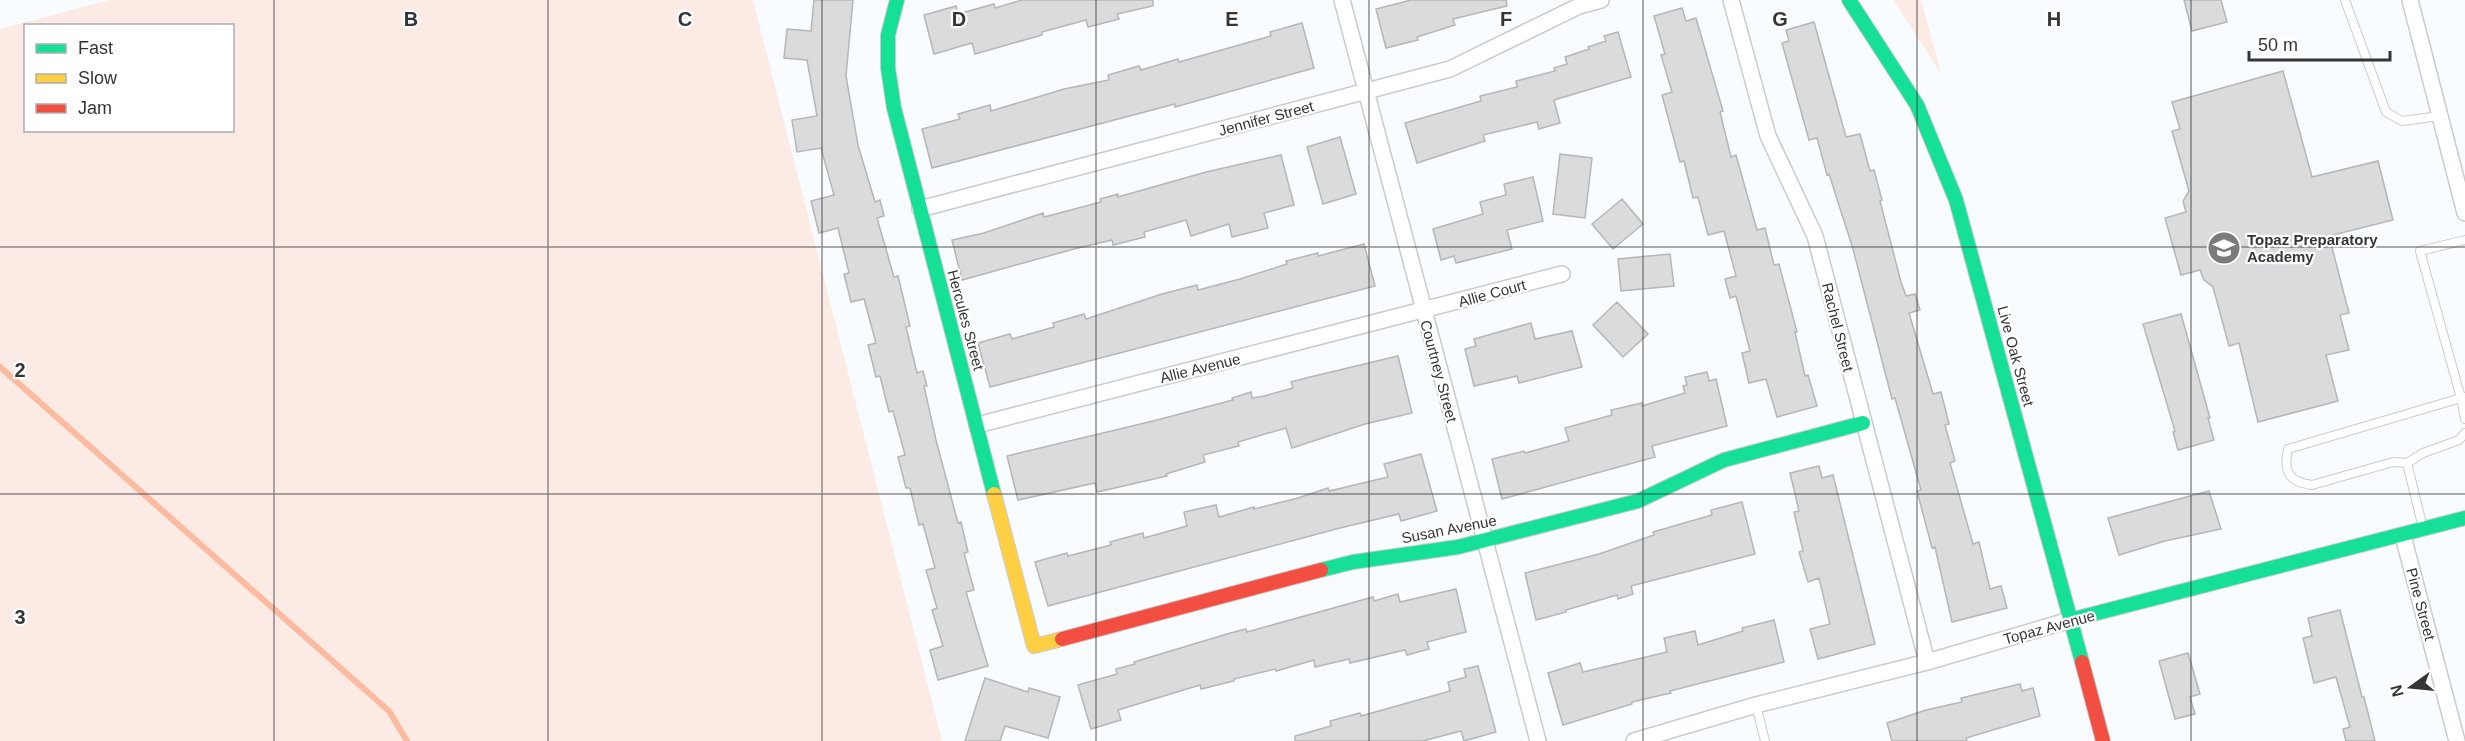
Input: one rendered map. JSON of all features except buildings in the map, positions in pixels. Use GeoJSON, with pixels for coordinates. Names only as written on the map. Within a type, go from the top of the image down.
{"type":"FeatureCollection","features":[{"type":"Feature","properties":{"kind":"street","name":"Hercules Street"},"geometry":{"type":"LineString","coordinates":[[897,0],[888,35],[888,68],[894,108],[1034,646]]}},
{"type":"Feature","properties":{"kind":"street","name":"Courtney Street"},"geometry":{"type":"LineString","coordinates":[[1342,0],[1538,741]]}},
{"type":"Feature","properties":{"kind":"street","name":"Jennifer Street"},"geometry":{"type":"LineString","coordinates":[[920,209],[1450,69],[1580,6],[1602,0]]}},
{"type":"Feature","properties":{"kind":"street","name":"Rachel Street"},"geometry":{"type":"LineString","coordinates":[[1731,0],[1768,136],[1815,237],[1927,662]]}},
{"type":"Feature","properties":{"kind":"street","name":"Live Oak Street"},"geometry":{"type":"LineString","coordinates":[[1849,0],[1917,105],[1956,200],[2103,741]]}},
{"type":"Feature","properties":{"kind":"street"},"geometry":{"type":"LineString","coordinates":[[2410,0],[2465,213]]}},
{"type":"Feature","properties":{"kind":"street","name":"Allie Court"},"geometry":{"type":"LineString","coordinates":[[1423,311],[1562,274]]}},
{"type":"Feature","properties":{"kind":"street","name":"Allie Avenue"},"geometry":{"type":"LineString","coordinates":[[977,425],[1423,311]]}},
{"type":"Feature","properties":{"kind":"street","name":"Susan Avenue"},"geometry":{"type":"LineString","coordinates":[[1034,646],[1353,562],[1458,547],[1638,501],[1724,460],[1863,423]]}},
{"type":"Feature","properties":{"kind":"street","name":"Topaz Avenue"},"geometry":{"type":"LineString","coordinates":[[1634,741],[1756,705],[1927,662],[2070,620],[2403,536],[2465,518]]}},
{"type":"Feature","properties":{"kind":"street","name":"Pine Street"},"geometry":{"type":"LineString","coordinates":[[2403,536],[2457,741]]}},
{"type":"Feature","properties":{"kind":"lane"},"geometry":{"type":"LineString","coordinates":[[2345,0],[2386,112],[2402,121],[2440,116]]}},
{"type":"Feature","properties":{"kind":"lane"},"geometry":{"type":"LineString","coordinates":[[2465,240],[2420,251],[2463,397],[2465,420]]}},
{"type":"Feature","properties":{"kind":"lane"},"geometry":{"type":"LineString","coordinates":[[2463,397],[2288,449],[2285,464],[2290,476],[2299,483],[2312,485],[2393,462],[2407,463],[2423,453],[2459,440],[2465,433]]}},
{"type":"Feature","properties":{"kind":"lane"},"geometry":{"type":"LineString","coordinates":[[2407,463],[2423,530]]}},
{"type":"Feature","properties":{"kind":"lane"},"geometry":{"type":"LineString","coordinates":[[1756,705],[1765,741]]}},
{"type":"Feature","properties":{"kind":"shaded area"},"geometry":{"type":"Polygon","coordinates":[[[109,0],[753,0],[942,741],[0,741],[0,29],[109,0]]]}},
{"type":"Feature","properties":{"kind":"shaded area"},"geometry":{"type":"Polygon","coordinates":[[[1893,0],[1921,0],[1941,73],[1893,0]]]}},
{"type":"Feature","properties":{"kind":"waterway"},"geometry":{"type":"LineString","coordinates":[[0,367],[389,711],[407,741]]}},
{"type":"Feature","properties":{"kind":"traffic: fast"},"geometry":{"type":"LineString","coordinates":[[897,0],[888,35],[888,68],[894,108],[994,494]]}},
{"type":"Feature","properties":{"kind":"traffic: fast"},"geometry":{"type":"LineString","coordinates":[[1849,0],[1917,105],[1956,200],[2082,662]]}},
{"type":"Feature","properties":{"kind":"traffic: fast"},"geometry":{"type":"LineString","coordinates":[[1321,570],[1353,562],[1458,547],[1638,501],[1724,460],[1863,423]]}},
{"type":"Feature","properties":{"kind":"traffic: fast"},"geometry":{"type":"LineString","coordinates":[[2070,620],[2465,518]]}},
{"type":"Feature","properties":{"kind":"traffic: slow"},"geometry":{"type":"LineString","coordinates":[[994,494],[1034,646],[1062,639]]}},
{"type":"Feature","properties":{"kind":"traffic: jam"},"geometry":{"type":"LineString","coordinates":[[1062,639],[1321,570]]}},
{"type":"Feature","properties":{"kind":"traffic: jam"},"geometry":{"type":"LineString","coordinates":[[2082,662],[2103,741]]}},
{"type":"Feature","properties":{"kind":"place","name":"Topaz Preparatory Academy"},"geometry":{"type":"Point","coordinates":[2224,248]}}]}
